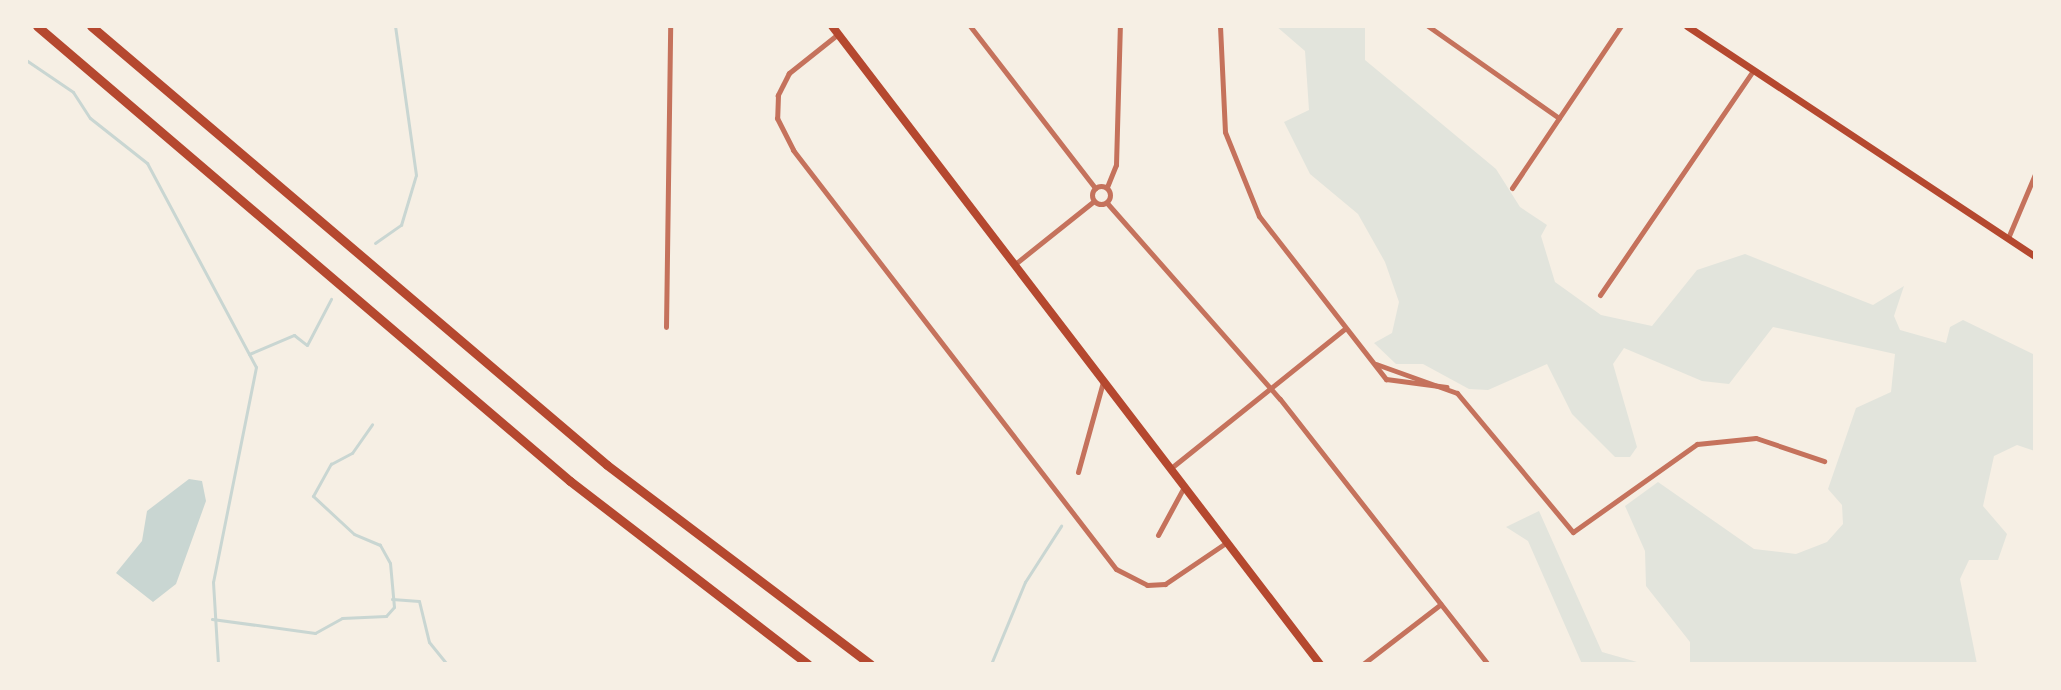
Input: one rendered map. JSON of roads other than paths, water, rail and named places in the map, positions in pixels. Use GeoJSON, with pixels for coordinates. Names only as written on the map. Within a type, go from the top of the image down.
{"type":"FeatureCollection","features":[{"type":"Feature","properties":{"kind":"highway"},"geometry":{"type":"LineString","coordinates":[[37,26],[580,489],[808,664]]}},
{"type":"Feature","properties":{"kind":"highway"},"geometry":{"type":"LineString","coordinates":[[91,26],[607,465],[870,664]]}},
{"type":"Feature","properties":{"kind":"main road"},"geometry":{"type":"LineString","coordinates":[[832,26],[1320,664]]}},
{"type":"Feature","properties":{"kind":"main road"},"geometry":{"type":"LineString","coordinates":[[1687,26],[2035,256]]}},
{"type":"Feature","properties":{"kind":"street"},"geometry":{"type":"LineString","coordinates":[[666,327],[670,26]]}},
{"type":"Feature","properties":{"kind":"street"},"geometry":{"type":"LineString","coordinates":[[1120,26],[1116,165],[1107,187],[1107,203],[1268,391],[1488,664]]}},
{"type":"Feature","properties":{"kind":"street"},"geometry":{"type":"LineString","coordinates":[[1220,26],[1222,114],[1244,189],[1343,330],[1392,383],[1446,387]]}},
{"type":"Feature","properties":{"kind":"street"},"geometry":{"type":"LineString","coordinates":[[1428,26],[1559,118]]}},
{"type":"Feature","properties":{"kind":"street"},"geometry":{"type":"LineString","coordinates":[[1512,188],[1621,26]]}},
{"type":"Feature","properties":{"kind":"street"},"geometry":{"type":"LineString","coordinates":[[972,27],[1095,188],[1094,201],[1015,265]]}},
{"type":"Feature","properties":{"kind":"street"},"geometry":{"type":"LineString","coordinates":[[838,34],[789,73],[778,95],[780,129],[793,150],[1116,569],[1147,585],[1165,584],[1227,542]]}},
{"type":"Feature","properties":{"kind":"street"},"geometry":{"type":"LineString","coordinates":[[1600,295],[1753,71]]}},
{"type":"Feature","properties":{"kind":"street"},"geometry":{"type":"LineString","coordinates":[[2008,238],[2035,174]]}},
{"type":"Feature","properties":{"kind":"street"},"geometry":{"type":"LineString","coordinates":[[1095,188],[1107,187]]}},
{"type":"Feature","properties":{"kind":"street"},"geometry":{"type":"LineString","coordinates":[[1094,201],[1107,203]]}},
{"type":"Feature","properties":{"kind":"street"},"geometry":{"type":"LineString","coordinates":[[1171,468],[1343,330]]}},
{"type":"Feature","properties":{"kind":"street"},"geometry":{"type":"LineString","coordinates":[[1376,364],[1446,387],[1575,532],[1635,482],[1697,444],[1756,438],[1824,461]]}},
{"type":"Feature","properties":{"kind":"street"},"geometry":{"type":"LineString","coordinates":[[1078,472],[1103,381]]}},
{"type":"Feature","properties":{"kind":"street"},"geometry":{"type":"LineString","coordinates":[[1158,535],[1184,486]]}},
{"type":"Feature","properties":{"kind":"street"},"geometry":{"type":"LineString","coordinates":[[1363,664],[1441,604]]}},
{"type":"Feature","properties":{"kind":"waterway"},"geometry":{"type":"LineString","coordinates":[[375,243],[401,225],[416,175],[395,26]]}},
{"type":"Feature","properties":{"kind":"waterway"},"geometry":{"type":"LineString","coordinates":[[26,60],[73,92],[90,118],[147,163],[256,367],[213,582],[218,664]]}},
{"type":"Feature","properties":{"kind":"waterway"},"geometry":{"type":"LineString","coordinates":[[249,354],[294,335],[307,345],[331,299]]}},
{"type":"Feature","properties":{"kind":"waterway"},"geometry":{"type":"LineString","coordinates":[[212,619],[315,633],[342,618],[386,616],[394,607],[390,563],[380,545],[354,534],[313,496],[331,464],[352,453],[372,424]]}},
{"type":"Feature","properties":{"kind":"waterway"},"geometry":{"type":"LineString","coordinates":[[991,664],[1025,582],[1061,526]]}},
{"type":"Feature","properties":{"kind":"waterway"},"geometry":{"type":"LineString","coordinates":[[392,599],[419,601],[429,642],[447,664]]}}]}
